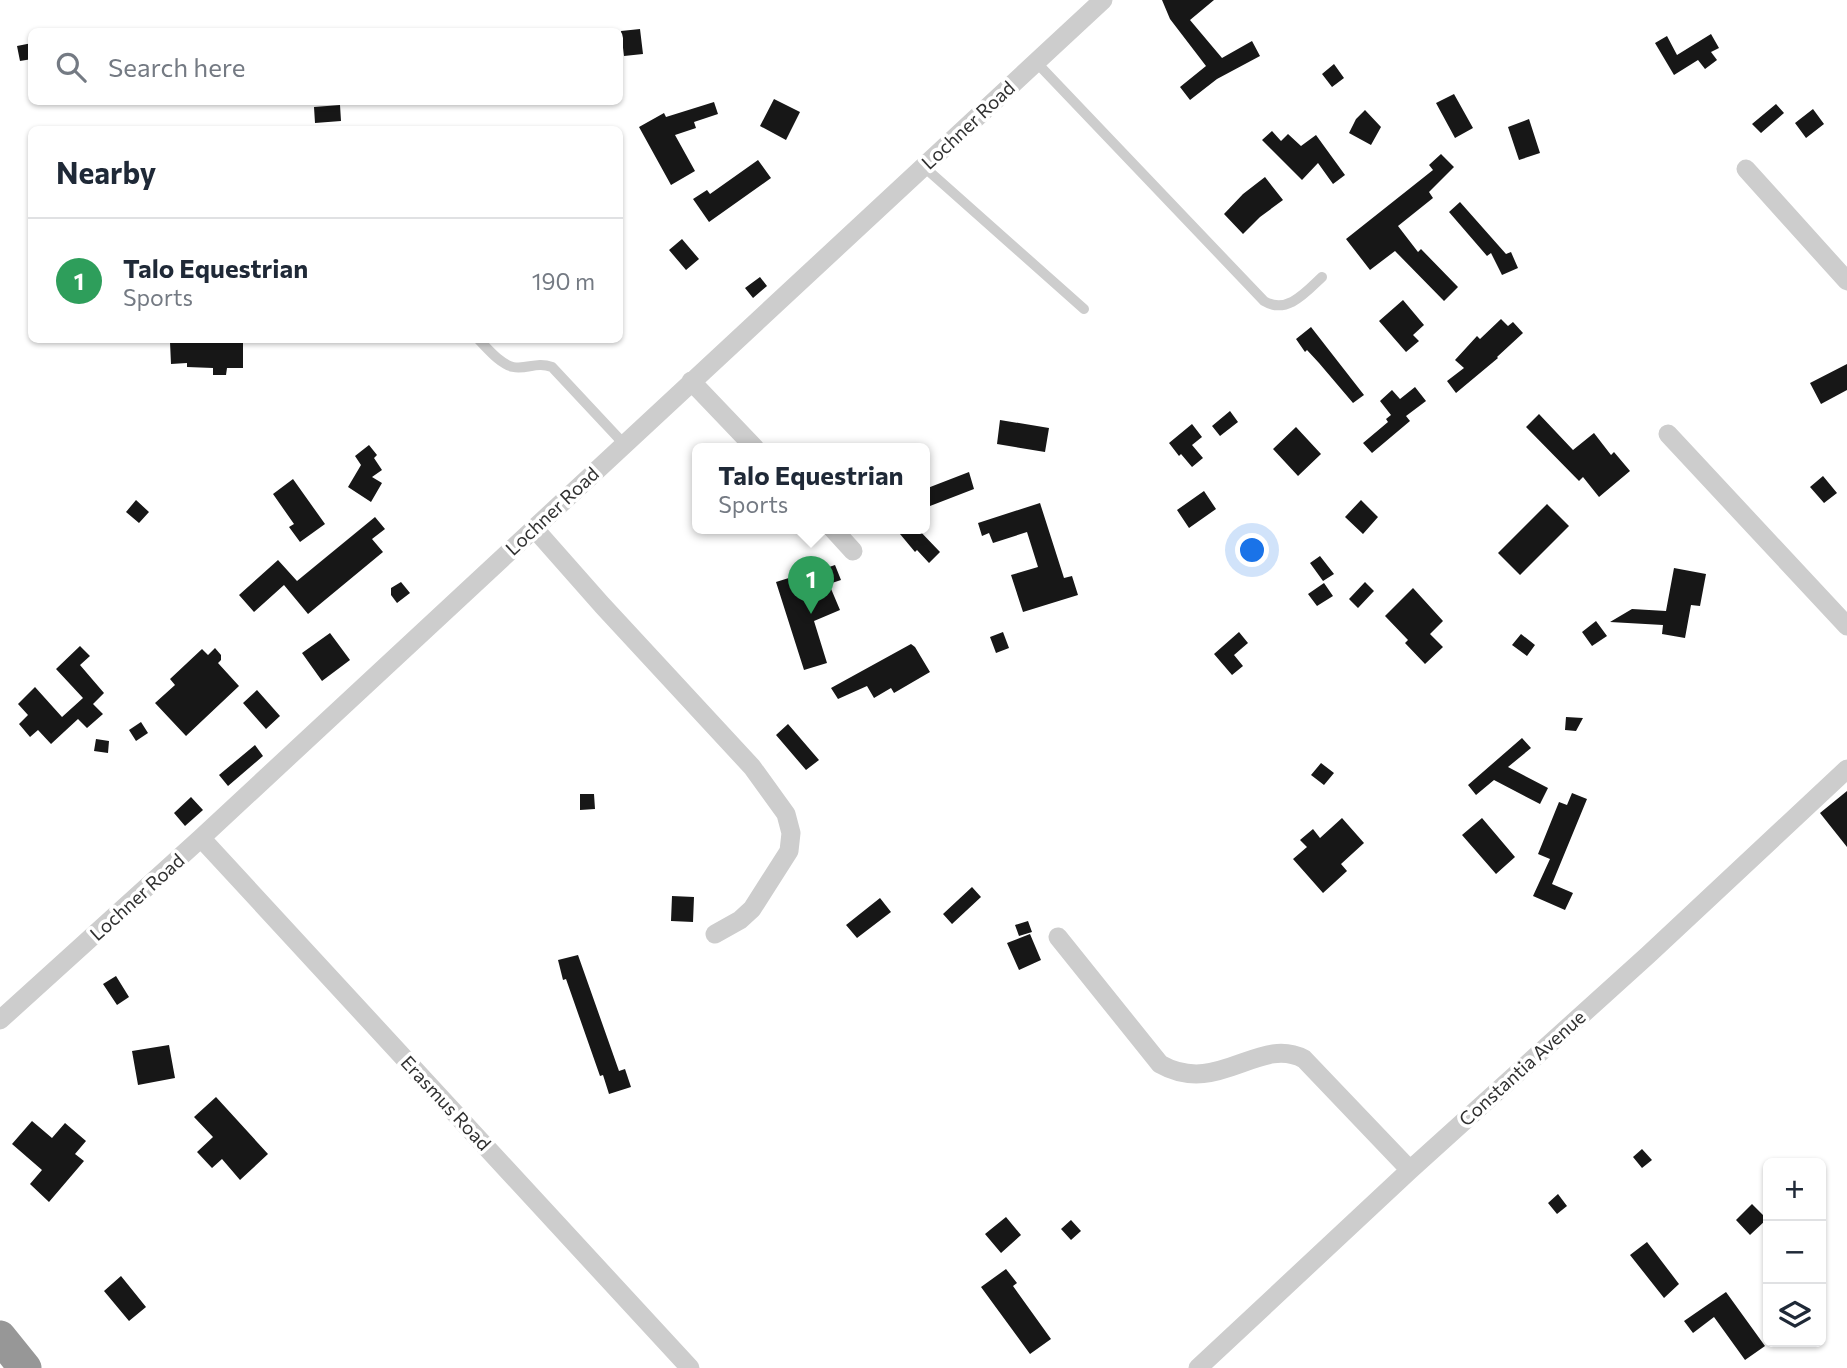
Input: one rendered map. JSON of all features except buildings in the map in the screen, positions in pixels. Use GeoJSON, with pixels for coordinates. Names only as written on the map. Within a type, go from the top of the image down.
{"type":"FeatureCollection","features":[{"type":"Feature","properties":{"kind":"highway"},"geometry":{"type":"LineString","coordinates":[[0,1337],[25,1368]]}},
{"type":"Feature","properties":{"kind":"street","name":"Lochner Road"},"geometry":{"type":"LineString","coordinates":[[0,1020],[201,838],[1103,0]]}},
{"type":"Feature","properties":{"kind":"street"},"geometry":{"type":"LineString","coordinates":[[1746,169],[1847,281]]}},
{"type":"Feature","properties":{"kind":"street"},"geometry":{"type":"LineString","coordinates":[[691,381],[750,443]]}},
{"type":"Feature","properties":{"kind":"street"},"geometry":{"type":"LineString","coordinates":[[1668,434],[1847,626]]}},
{"type":"Feature","properties":{"kind":"street"},"geometry":{"type":"LineString","coordinates":[[534,528],[752,767],[786,814],[791,833],[789,851],[752,909],[740,920],[716,934]]}},
{"type":"Feature","properties":{"kind":"street"},"geometry":{"type":"LineString","coordinates":[[837,534],[853,551]]}},
{"type":"Feature","properties":{"kind":"street","name":"Constantia Avenue"},"geometry":{"type":"LineString","coordinates":[[1198,1368],[1847,769]]}},
{"type":"Feature","properties":{"kind":"street","name":"Erasmus Road"},"geometry":{"type":"LineString","coordinates":[[201,838],[690,1368]]}},
{"type":"Feature","properties":{"kind":"street"},"geometry":{"type":"LineString","coordinates":[[1058,937],[1160,1064],[1197,1076],[1269,1055],[1294,1053],[1304,1059],[1410,1170]]}},
{"type":"Feature","properties":{"kind":"lane"},"geometry":{"type":"LineString","coordinates":[[1036,62],[1264,301],[1274,305],[1291,303],[1322,277]]}},
{"type":"Feature","properties":{"kind":"lane"},"geometry":{"type":"LineString","coordinates":[[923,166],[1084,309]]}},
{"type":"Feature","properties":{"kind":"lane"},"geometry":{"type":"LineString","coordinates":[[482,343],[504,363],[513,367],[544,364],[552,367],[624,444]]}},
{"type":"Feature","properties":{"kind":"place","name":"Talo Equestrian"},"geometry":{"type":"Point","coordinates":[811,614]}}]}
